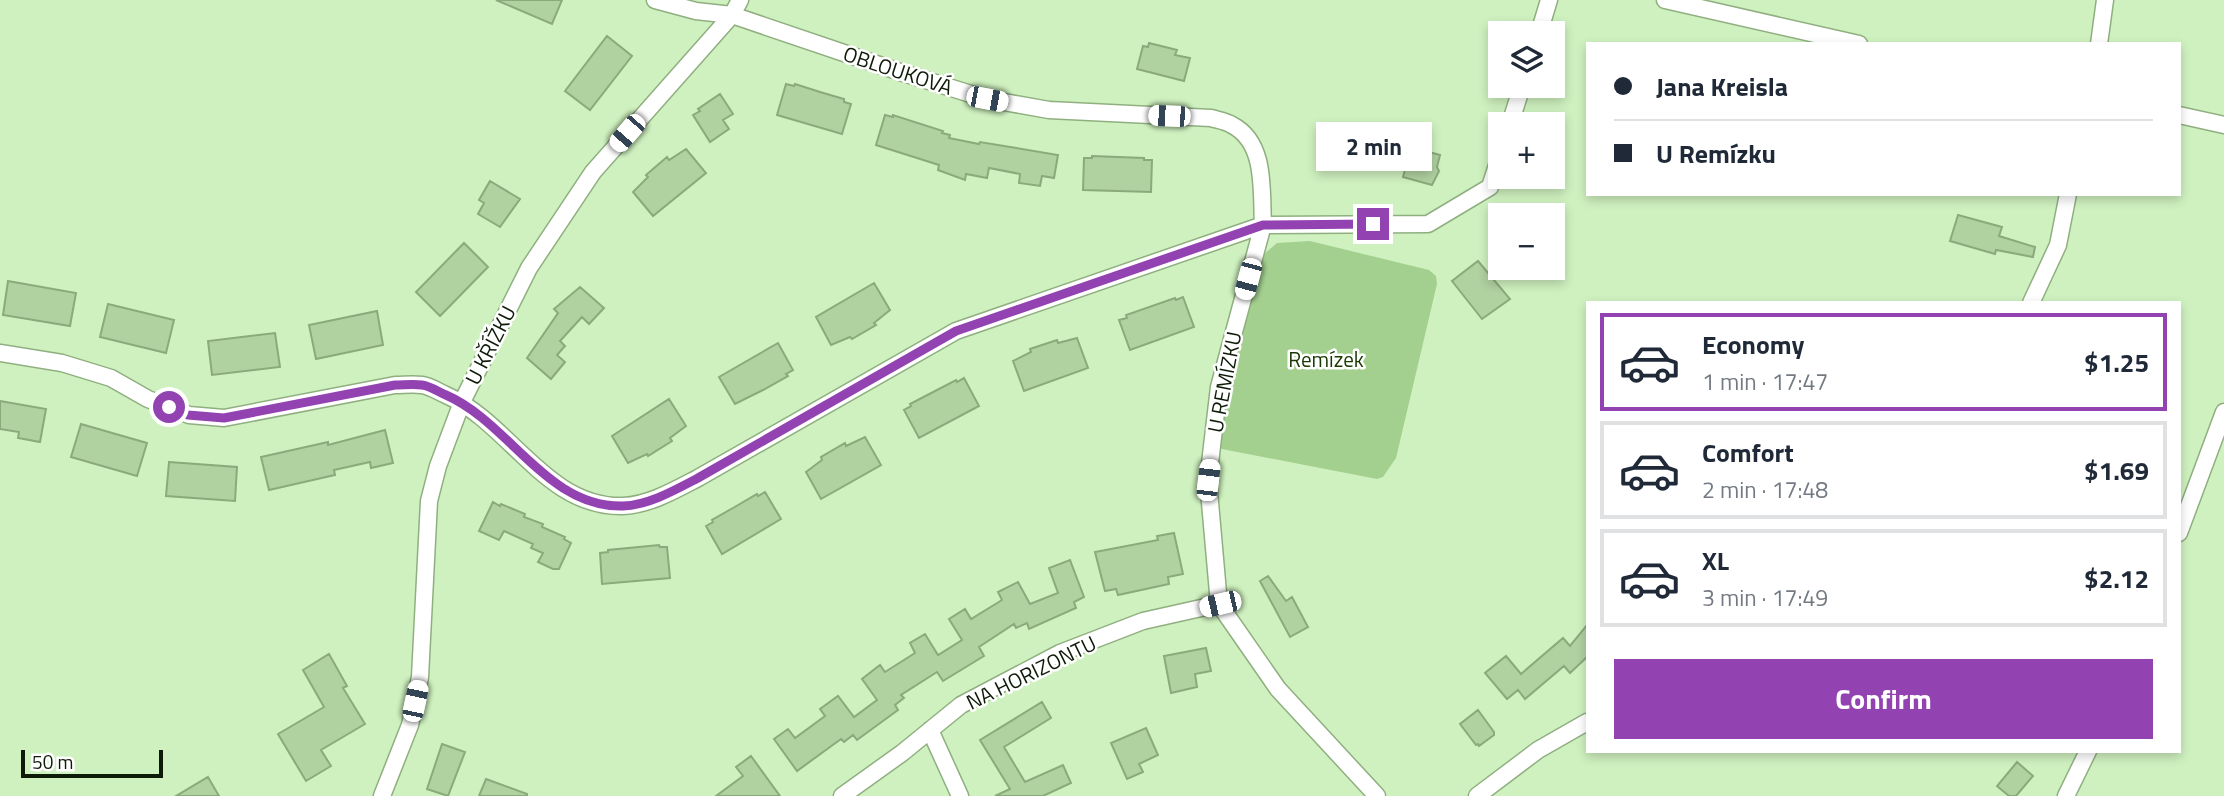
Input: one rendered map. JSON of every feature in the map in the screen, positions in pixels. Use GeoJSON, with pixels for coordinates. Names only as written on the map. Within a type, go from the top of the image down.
{"type":"FeatureCollection","features":[{"type":"Feature","properties":{"kind":"street","name":"OBLOUKOVÁ"},"geometry":{"type":"LineString","coordinates":[[655,0],[696,11],[732,15],[987,99],[1049,110],[1211,118],[1234,125],[1252,144],[1260,163],[1263,225]]}},
{"type":"Feature","properties":{"kind":"street","name":"U KŘÍŽKU"},"geometry":{"type":"LineString","coordinates":[[382,796],[410,725],[420,677],[429,501],[438,466],[462,402],[528,268],[593,172],[732,15],[740,0]]}},
{"type":"Feature","properties":{"kind":"street"},"geometry":{"type":"LineString","coordinates":[[1543,21],[1549,0]]}},
{"type":"Feature","properties":{"kind":"street"},"geometry":{"type":"LineString","coordinates":[[1665,0],[1850,42]]}},
{"type":"Feature","properties":{"kind":"street"},"geometry":{"type":"LineString","coordinates":[[2099,42],[2105,0]]}},
{"type":"Feature","properties":{"kind":"street"},"geometry":{"type":"LineString","coordinates":[[2181,115],[2224,125]]}},
{"type":"Feature","properties":{"kind":"street"},"geometry":{"type":"LineString","coordinates":[[0,353],[62,363],[111,379],[148,399],[188,415],[224,418],[395,385],[424,385],[462,402],[484,418],[558,486],[588,501],[624,506],[659,497],[698,478],[956,331],[1263,225],[1428,224],[1488,188]]}},
{"type":"Feature","properties":{"kind":"street"},"geometry":{"type":"LineString","coordinates":[[2032,301],[2058,245],[2068,196]]}},
{"type":"Feature","properties":{"kind":"street","name":"U REMÍZKU"},"geometry":{"type":"LineString","coordinates":[[1263,225],[1219,387],[1208,480],[1220,604],[1278,689],[1377,796]]}},
{"type":"Feature","properties":{"kind":"street"},"geometry":{"type":"LineString","coordinates":[[2181,528],[2224,412]]}},
{"type":"Feature","properties":{"kind":"street","name":"NA HORIZONTU"},"geometry":{"type":"LineString","coordinates":[[842,796],[961,705],[1060,653],[1143,621],[1220,604]]}},
{"type":"Feature","properties":{"kind":"street"},"geometry":{"type":"LineString","coordinates":[[1477,796],[1538,750],[1586,723]]}},
{"type":"Feature","properties":{"kind":"street"},"geometry":{"type":"LineString","coordinates":[[930,730],[960,796]]}},
{"type":"Feature","properties":{"kind":"street"},"geometry":{"type":"LineString","coordinates":[[2066,796],[2087,753]]}},
{"type":"Feature","properties":{"kind":"green space","name":"Remízek"},"geometry":{"type":"Polygon","coordinates":[[[1310,241],[1429,270],[1436,276],[1437,284],[1396,458],[1383,477],[1377,479],[1222,449],[1213,441],[1257,260],[1277,243],[1310,241]]]}},
{"type":"Feature","properties":{"kind":"building"},"geometry":{"type":"Polygon","coordinates":[[[496,0],[562,0],[552,24],[496,0]]]}},
{"type":"Feature","properties":{"kind":"building"},"geometry":{"type":"Polygon","coordinates":[[[607,36],[632,56],[590,110],[565,91],[607,36]]]}},
{"type":"Feature","properties":{"kind":"building"},"geometry":{"type":"Polygon","coordinates":[[[1149,43],[1177,50],[1175,55],[1190,58],[1184,81],[1137,69],[1143,46],[1148,47],[1149,43]]]}},
{"type":"Feature","properties":{"kind":"building"},"geometry":{"type":"Polygon","coordinates":[[[786,84],[795,84],[844,99],[844,102],[851,104],[842,134],[777,115],[786,84]]]}},
{"type":"Feature","properties":{"kind":"building"},"geometry":{"type":"Polygon","coordinates":[[[720,94],[733,114],[723,120],[729,129],[710,142],[693,115],[720,94]]]}},
{"type":"Feature","properties":{"kind":"building"},"geometry":{"type":"Polygon","coordinates":[[[885,115],[893,115],[943,131],[942,133],[950,135],[949,138],[1058,155],[1054,178],[1042,176],[1040,186],[1019,183],[1020,174],[989,168],[987,178],[966,174],[965,180],[938,170],[939,165],[876,145],[885,115]]]}},
{"type":"Feature","properties":{"kind":"building"},"geometry":{"type":"Polygon","coordinates":[[[1411,147],[1440,155],[1437,167],[1439,171],[1432,185],[1403,177],[1411,147]]]}},
{"type":"Feature","properties":{"kind":"building"},"geometry":{"type":"Polygon","coordinates":[[[686,149],[706,173],[653,216],[633,192],[648,177],[646,175],[667,157],[669,160],[686,149]]]}},
{"type":"Feature","properties":{"kind":"building"},"geometry":{"type":"Polygon","coordinates":[[[1092,156],[1152,160],[1151,192],[1083,190],[1084,158],[1092,156]]]}},
{"type":"Feature","properties":{"kind":"building"},"geometry":{"type":"Polygon","coordinates":[[[490,181],[520,199],[500,227],[478,214],[484,203],[479,200],[490,181]]]}},
{"type":"Feature","properties":{"kind":"building"},"geometry":{"type":"Polygon","coordinates":[[[1958,215],[2002,227],[1999,236],[2035,247],[2033,257],[1996,250],[1995,254],[1950,241],[1958,215]]]}},
{"type":"Feature","properties":{"kind":"building"},"geometry":{"type":"Polygon","coordinates":[[[464,243],[488,267],[440,316],[416,292],[464,243]]]}},
{"type":"Feature","properties":{"kind":"building"},"geometry":{"type":"Polygon","coordinates":[[[1478,261],[1488,273],[1488,280],[1494,280],[1510,299],[1482,319],[1452,281],[1478,261]]]}},
{"type":"Feature","properties":{"kind":"building"},"geometry":{"type":"Polygon","coordinates":[[[8,281],[76,293],[70,326],[3,315],[8,281]]]}},
{"type":"Feature","properties":{"kind":"building"},"geometry":{"type":"Polygon","coordinates":[[[874,283],[890,310],[874,323],[876,325],[852,339],[850,337],[831,345],[816,317],[874,283]]]}},
{"type":"Feature","properties":{"kind":"building"},"geometry":{"type":"Polygon","coordinates":[[[580,287],[604,308],[589,324],[582,317],[560,341],[565,346],[557,355],[565,362],[551,379],[527,358],[558,313],[554,309],[580,287]]]}},
{"type":"Feature","properties":{"kind":"building"},"geometry":{"type":"Polygon","coordinates":[[[1183,297],[1194,327],[1130,350],[1119,320],[1127,318],[1126,315],[1183,297]]]}},
{"type":"Feature","properties":{"kind":"building"},"geometry":{"type":"Polygon","coordinates":[[[108,304],[174,320],[166,353],[100,337],[108,304]]]}},
{"type":"Feature","properties":{"kind":"building"},"geometry":{"type":"Polygon","coordinates":[[[377,311],[383,345],[316,359],[309,325],[377,311]]]}},
{"type":"Feature","properties":{"kind":"building"},"geometry":{"type":"Polygon","coordinates":[[[275,333],[280,367],[212,375],[208,341],[275,333]]]}},
{"type":"Feature","properties":{"kind":"building"},"geometry":{"type":"Polygon","coordinates":[[[1077,338],[1088,368],[1024,391],[1013,361],[1031,352],[1030,349],[1057,340],[1058,343],[1077,338]]]}},
{"type":"Feature","properties":{"kind":"building"},"geometry":{"type":"Polygon","coordinates":[[[778,343],[793,370],[786,374],[788,376],[735,404],[719,377],[778,343]]]}},
{"type":"Feature","properties":{"kind":"building"},"geometry":{"type":"Polygon","coordinates":[[[964,378],[979,406],[919,438],[904,410],[911,406],[910,404],[964,378]]]}},
{"type":"Feature","properties":{"kind":"building"},"geometry":{"type":"Polygon","coordinates":[[[669,399],[686,426],[670,438],[672,441],[648,456],[647,454],[628,463],[612,436],[669,399]]]}},
{"type":"Feature","properties":{"kind":"building"},"geometry":{"type":"Polygon","coordinates":[[[0,401],[46,409],[40,442],[18,438],[19,432],[0,429],[0,401]]]}},
{"type":"Feature","properties":{"kind":"building"},"geometry":{"type":"Polygon","coordinates":[[[81,424],[147,443],[137,476],[71,457],[81,424]]]}},
{"type":"Feature","properties":{"kind":"building"},"geometry":{"type":"Polygon","coordinates":[[[385,430],[393,463],[371,468],[370,462],[334,470],[335,475],[269,490],[261,457],[328,442],[328,445],[385,430]]]}},
{"type":"Feature","properties":{"kind":"building"},"geometry":{"type":"Polygon","coordinates":[[[865,437],[881,465],[821,499],[806,472],[822,460],[821,457],[845,443],[846,446],[865,437]]]}},
{"type":"Feature","properties":{"kind":"building"},"geometry":{"type":"Polygon","coordinates":[[[169,462],[237,467],[235,501],[166,496],[169,462]]]}},
{"type":"Feature","properties":{"kind":"building"},"geometry":{"type":"Polygon","coordinates":[[[765,492],[781,519],[722,554],[706,526],[757,494],[758,496],[765,492]]]}},
{"type":"Feature","properties":{"kind":"building"},"geometry":{"type":"Polygon","coordinates":[[[493,502],[525,514],[524,517],[543,524],[542,527],[565,537],[564,539],[571,543],[559,569],[538,562],[543,553],[531,548],[533,544],[504,531],[499,540],[479,531],[493,502]]]}},
{"type":"Feature","properties":{"kind":"building"},"geometry":{"type":"Polygon","coordinates":[[[1174,533],[1183,574],[1168,577],[1169,584],[1118,595],[1116,589],[1105,591],[1095,552],[1158,540],[1157,536],[1174,533]]]}},
{"type":"Feature","properties":{"kind":"building"},"geometry":{"type":"Polygon","coordinates":[[[659,545],[667,547],[670,578],[602,584],[600,553],[659,545]]]}},
{"type":"Feature","properties":{"kind":"building"},"geometry":{"type":"Polygon","coordinates":[[[1070,560],[1084,597],[1074,602],[1076,608],[1029,629],[1027,623],[1016,628],[1014,624],[979,647],[984,656],[943,681],[937,672],[901,695],[904,698],[895,705],[898,710],[857,740],[853,735],[844,742],[841,739],[797,771],[774,739],[788,729],[795,738],[825,716],[820,709],[838,696],[854,717],[877,700],[862,679],[880,665],[885,672],[915,653],[910,643],[925,634],[938,655],[962,640],[949,619],[965,609],[971,619],[1002,600],[998,592],[1018,582],[1030,604],[1058,593],[1049,568],[1070,560]]]}},
{"type":"Feature","properties":{"kind":"building"},"geometry":{"type":"Polygon","coordinates":[[[1268,576],[1286,601],[1292,597],[1308,627],[1290,637],[1260,581],[1268,576]]]}},
{"type":"Feature","properties":{"kind":"building"},"geometry":{"type":"Polygon","coordinates":[[[1586,626],[1586,658],[1570,673],[1564,666],[1525,699],[1518,690],[1507,699],[1485,673],[1506,656],[1521,674],[1563,638],[1570,646],[1586,626]]]}},
{"type":"Feature","properties":{"kind":"building"},"geometry":{"type":"Polygon","coordinates":[[[1206,648],[1211,671],[1195,674],[1197,687],[1171,693],[1164,656],[1206,648]]]}},
{"type":"Feature","properties":{"kind":"building"},"geometry":{"type":"Polygon","coordinates":[[[329,654],[347,686],[343,688],[365,724],[321,750],[331,766],[306,781],[278,734],[324,707],[303,670],[329,654]]]}},
{"type":"Feature","properties":{"kind":"building"},"geometry":{"type":"Polygon","coordinates":[[[1042,702],[1051,718],[1004,747],[1025,782],[1063,765],[1071,783],[1043,796],[995,796],[1010,789],[980,740],[1042,702]]]}},
{"type":"Feature","properties":{"kind":"building"},"geometry":{"type":"Polygon","coordinates":[[[1478,710],[1494,732],[1494,735],[1479,746],[1460,724],[1478,710]]]}},
{"type":"Feature","properties":{"kind":"building"},"geometry":{"type":"Polygon","coordinates":[[[1146,728],[1158,755],[1139,764],[1143,772],[1127,779],[1111,743],[1146,728]]]}},
{"type":"Feature","properties":{"kind":"building"},"geometry":{"type":"Polygon","coordinates":[[[442,744],[465,752],[448,796],[427,789],[442,744]]]}},
{"type":"Feature","properties":{"kind":"building"},"geometry":{"type":"Polygon","coordinates":[[[751,756],[780,796],[716,796],[743,776],[736,767],[751,756]]]}},
{"type":"Feature","properties":{"kind":"building"},"geometry":{"type":"Polygon","coordinates":[[[2017,762],[2033,776],[2016,796],[2009,796],[1997,786],[2017,762]]]}},
{"type":"Feature","properties":{"kind":"building"},"geometry":{"type":"Polygon","coordinates":[[[208,777],[219,796],[176,796],[208,777]]]}},
{"type":"Feature","properties":{"kind":"building"},"geometry":{"type":"Polygon","coordinates":[[[486,779],[527,794],[527,796],[479,796],[486,779]]]}},
{"type":"Feature","properties":{"kind":"route"},"geometry":{"type":"LineString","coordinates":[[169,407],[188,415],[224,418],[395,385],[424,385],[462,402],[484,418],[558,486],[588,501],[624,506],[659,497],[698,478],[956,331],[1263,225],[1373,224]]}}]}
